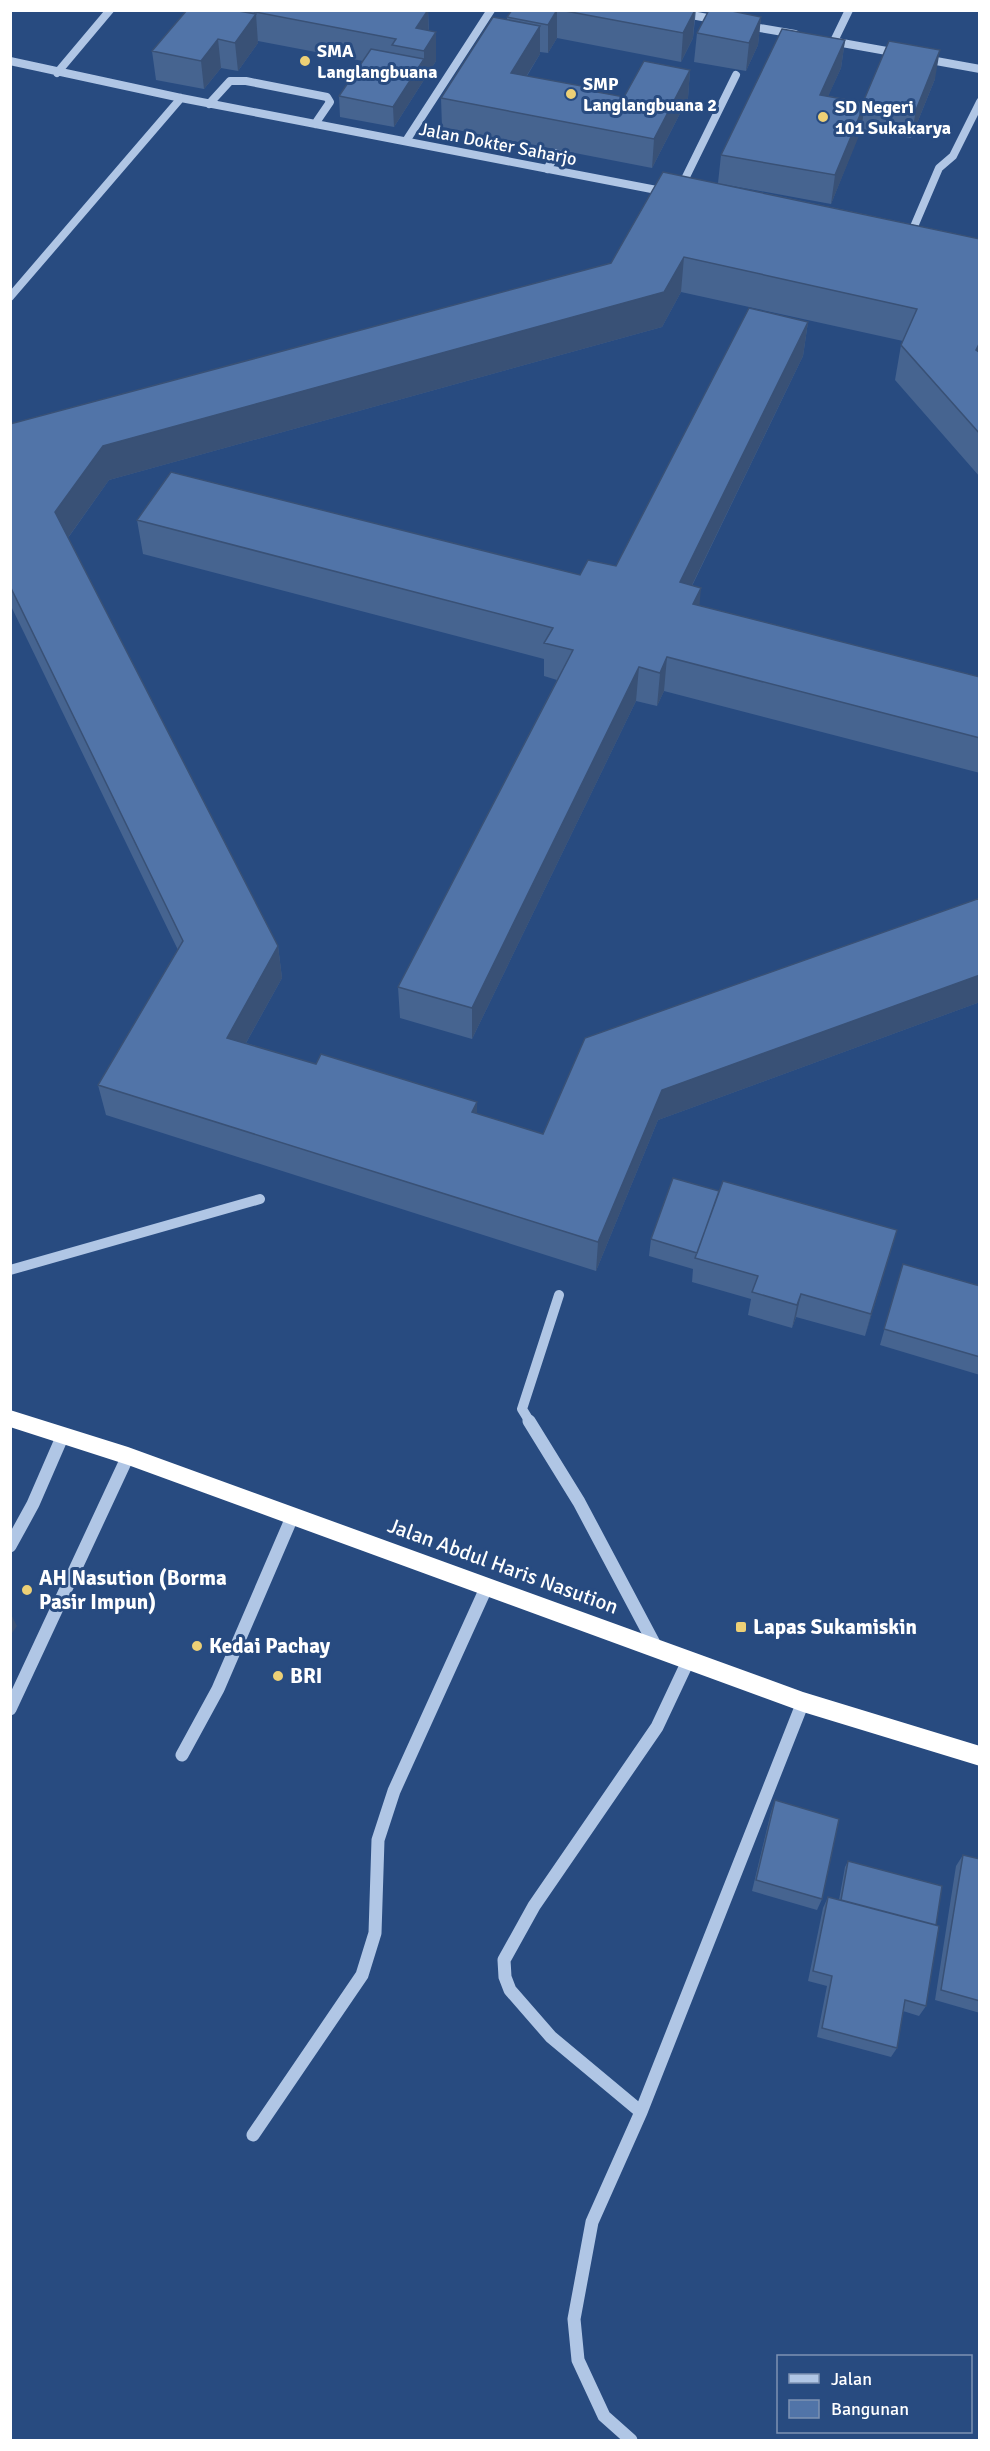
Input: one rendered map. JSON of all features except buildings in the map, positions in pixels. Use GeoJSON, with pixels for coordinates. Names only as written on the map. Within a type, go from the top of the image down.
{"type":"FeatureCollection","features":[{"type":"Feature","properties":{"kind":"highway","name":"Jalan Abdul Haris Nasution"},"geometry":{"type":"LineString","coordinates":[[10,1418],[128,1456],[293,1515],[803,1702],[980,1756]]}},
{"type":"Feature","properties":{"kind":"street"},"geometry":{"type":"LineString","coordinates":[[57,73],[110,10]]}},
{"type":"Feature","properties":{"kind":"street"},"geometry":{"type":"LineString","coordinates":[[406,141],[490,10]]}},
{"type":"Feature","properties":{"kind":"street"},"geometry":{"type":"LineString","coordinates":[[665,10],[721,21]]}},
{"type":"Feature","properties":{"kind":"street"},"geometry":{"type":"LineString","coordinates":[[834,42],[849,10]]}},
{"type":"Feature","properties":{"kind":"street"},"geometry":{"type":"LineString","coordinates":[[744,25],[800,35]]}},
{"type":"Feature","properties":{"kind":"street"},"geometry":{"type":"LineString","coordinates":[[823,39],[901,54]]}},
{"type":"Feature","properties":{"kind":"street"},"geometry":{"type":"LineString","coordinates":[[912,56],[980,69]]}},
{"type":"Feature","properties":{"kind":"street","name":"Jalan Dokter Saharjo"},"geometry":{"type":"LineString","coordinates":[[10,62],[210,104],[689,197]]}},
{"type":"Feature","properties":{"kind":"street"},"geometry":{"type":"LineString","coordinates":[[677,194],[736,75]]}},
{"type":"Feature","properties":{"kind":"street"},"geometry":{"type":"LineString","coordinates":[[210,104],[230,81],[246,81],[327,96],[330,102],[315,124]]}},
{"type":"Feature","properties":{"kind":"street"},"geometry":{"type":"LineString","coordinates":[[579,114],[598,83]]}},
{"type":"Feature","properties":{"kind":"street"},"geometry":{"type":"LineString","coordinates":[[10,297],[182,98]]}},
{"type":"Feature","properties":{"kind":"street"},"geometry":{"type":"LineString","coordinates":[[909,240],[939,168],[952,156],[980,102]]}},
{"type":"Feature","properties":{"kind":"street"},"geometry":{"type":"LineString","coordinates":[[547,169],[559,150]]}},
{"type":"Feature","properties":{"kind":"street"},"geometry":{"type":"LineString","coordinates":[[897,237],[921,242]]}},
{"type":"Feature","properties":{"kind":"street"},"geometry":{"type":"LineString","coordinates":[[10,1270],[260,1199]]}},
{"type":"Feature","properties":{"kind":"street"},"geometry":{"type":"LineString","coordinates":[[559,1295],[522,1409],[579,1502],[656,1647]]}},
{"type":"Feature","properties":{"kind":"street"},"geometry":{"type":"LineString","coordinates":[[10,1546],[33,1504],[63,1435]]}},
{"type":"Feature","properties":{"kind":"street"},"geometry":{"type":"LineString","coordinates":[[10,1709],[128,1456]]}},
{"type":"Feature","properties":{"kind":"street"},"geometry":{"type":"LineString","coordinates":[[182,1755],[218,1689],[293,1515]]}},
{"type":"Feature","properties":{"kind":"street"},"geometry":{"type":"LineString","coordinates":[[253,2135],[362,1975],[375,1933],[378,1840],[381,1830],[394,1791],[487,1586]]}},
{"type":"Feature","properties":{"kind":"street"},"geometry":{"type":"LineString","coordinates":[[641,2112],[551,2037],[510,1990],[505,1977],[504,1960],[534,1906],[657,1727],[689,1659]]}},
{"type":"Feature","properties":{"kind":"street"},"geometry":{"type":"LineString","coordinates":[[631,2440],[604,2416],[578,2360],[574,2319],[592,2222],[641,2112],[803,1702]]}},
{"type":"Feature","properties":{"kind":"place","name":"SMA Langlangbuana"},"geometry":{"type":"Point","coordinates":[305,61]}},
{"type":"Feature","properties":{"kind":"place","name":"SMP Langlangbuana 2"},"geometry":{"type":"Point","coordinates":[571,94]}},
{"type":"Feature","properties":{"kind":"place","name":"SD Negeri 101 Sukakarya"},"geometry":{"type":"Point","coordinates":[823,117]}},
{"type":"Feature","properties":{"kind":"place","name":"AH Nasution (Borma Pasir Impun)"},"geometry":{"type":"Point","coordinates":[27,1590]}},
{"type":"Feature","properties":{"kind":"place","name":"Lapas Sukamiskin"},"geometry":{"type":"Point","coordinates":[741,1627]}},
{"type":"Feature","properties":{"kind":"place","name":"Kedai Pachay"},"geometry":{"type":"Point","coordinates":[197,1646]}},
{"type":"Feature","properties":{"kind":"place","name":"BRI"},"geometry":{"type":"Point","coordinates":[278,1676]}}]}
